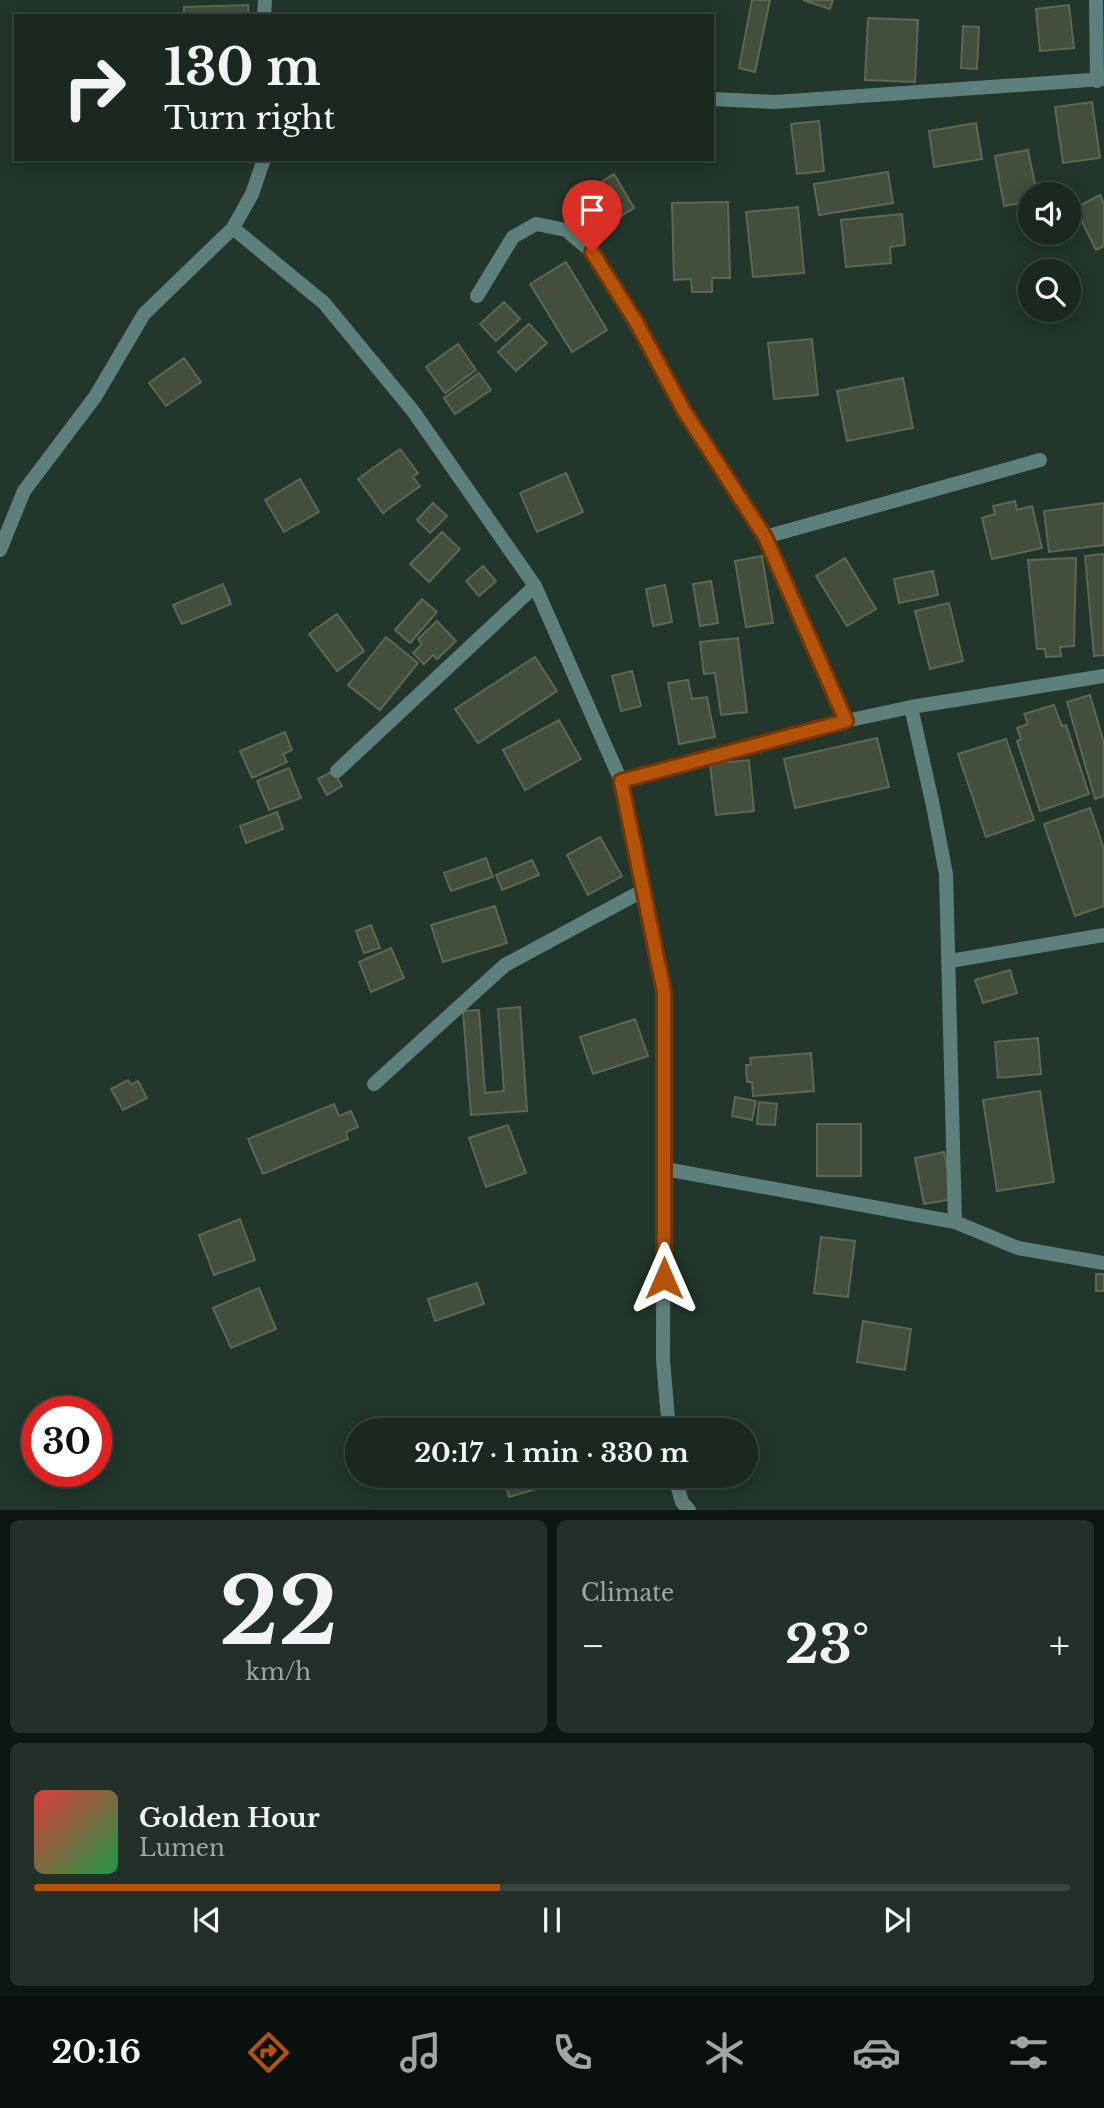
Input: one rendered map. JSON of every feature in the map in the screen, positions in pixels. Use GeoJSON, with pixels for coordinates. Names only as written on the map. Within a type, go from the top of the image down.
{"type":"FeatureCollection","features":[{"type":"Feature","properties":{"kind":"street"},"geometry":{"type":"LineString","coordinates":[[714,99],[775,102],[1101,80],[1096,0]]}},
{"type":"Feature","properties":{"kind":"street"},"geometry":{"type":"LineString","coordinates":[[0,550],[24,491],[95,397],[144,314],[233,228],[252,194],[263,161]]}},
{"type":"Feature","properties":{"kind":"street"},"geometry":{"type":"LineString","coordinates":[[477,296],[513,237],[536,224],[566,230],[592,252],[636,322],[684,411],[765,537],[846,721]]}},
{"type":"Feature","properties":{"kind":"street"},"geometry":{"type":"LineString","coordinates":[[233,228],[324,303],[413,411],[536,586],[621,781],[664,992],[663,1360],[668,1418]]}},
{"type":"Feature","properties":{"kind":"street"},"geometry":{"type":"LineString","coordinates":[[765,537],[1040,460]]}},
{"type":"Feature","properties":{"kind":"street"},"geometry":{"type":"LineString","coordinates":[[337,771],[536,586]]}},
{"type":"Feature","properties":{"kind":"street"},"geometry":{"type":"LineString","coordinates":[[621,781],[846,721],[911,707],[1104,676]]}},
{"type":"Feature","properties":{"kind":"street"},"geometry":{"type":"LineString","coordinates":[[911,707],[946,874],[955,1222]]}},
{"type":"Feature","properties":{"kind":"street"},"geometry":{"type":"LineString","coordinates":[[374,1084],[505,965],[643,890]]}},
{"type":"Feature","properties":{"kind":"street"},"geometry":{"type":"LineString","coordinates":[[950,961],[1104,935]]}},
{"type":"Feature","properties":{"kind":"street"},"geometry":{"type":"LineString","coordinates":[[665,1169],[955,1222],[1018,1248],[1104,1263]]}},
{"type":"Feature","properties":{"kind":"street"},"geometry":{"type":"LineString","coordinates":[[677,1488],[681,1502],[689,1510]]}},
{"type":"Feature","properties":{"kind":"building"},"geometry":{"type":"Polygon","coordinates":[[[752,0],[770,0],[755,72],[739,68],[752,0]]]}},
{"type":"Feature","properties":{"kind":"building"},"geometry":{"type":"Polygon","coordinates":[[[803,0],[833,0],[830,9],[803,0]]]}},
{"type":"Feature","properties":{"kind":"building"},"geometry":{"type":"Polygon","coordinates":[[[248,5],[249,14],[184,14],[184,7],[248,5]]]}},
{"type":"Feature","properties":{"kind":"building"},"geometry":{"type":"Polygon","coordinates":[[[1069,5],[1074,48],[1040,51],[1036,9],[1069,5]]]}},
{"type":"Feature","properties":{"kind":"building"},"geometry":{"type":"Polygon","coordinates":[[[868,18],[918,20],[915,82],[865,80],[868,18]]]}},
{"type":"Feature","properties":{"kind":"building"},"geometry":{"type":"Polygon","coordinates":[[[963,26],[979,27],[977,69],[961,68],[963,26]]]}},
{"type":"Feature","properties":{"kind":"building"},"geometry":{"type":"Polygon","coordinates":[[[1092,102],[1100,158],[1063,163],[1055,107],[1092,102]]]}},
{"type":"Feature","properties":{"kind":"building"},"geometry":{"type":"Polygon","coordinates":[[[819,121],[824,171],[797,174],[791,124],[819,121]]]}},
{"type":"Feature","properties":{"kind":"building"},"geometry":{"type":"Polygon","coordinates":[[[976,123],[982,159],[934,167],[929,131],[976,123]]]}},
{"type":"Feature","properties":{"kind":"building"},"geometry":{"type":"Polygon","coordinates":[[[1028,150],[1035,182],[1018,182],[1018,203],[1004,206],[995,156],[1028,150]]]}},
{"type":"Feature","properties":{"kind":"building"},"geometry":{"type":"Polygon","coordinates":[[[888,172],[893,203],[819,215],[814,184],[888,172]]]}},
{"type":"Feature","properties":{"kind":"building"},"geometry":{"type":"Polygon","coordinates":[[[614,174],[634,208],[621,216],[601,182],[614,174]]]}},
{"type":"Feature","properties":{"kind":"building"},"geometry":{"type":"Polygon","coordinates":[[[1100,195],[1104,204],[1104,246],[1096,250],[1081,220],[1081,205],[1100,195]]]}},
{"type":"Feature","properties":{"kind":"building"},"geometry":{"type":"Polygon","coordinates":[[[728,202],[730,278],[712,278],[712,292],[692,292],[691,279],[674,280],[672,203],[728,202]]]}},
{"type":"Feature","properties":{"kind":"building"},"geometry":{"type":"Polygon","coordinates":[[[798,207],[804,273],[753,277],[746,212],[798,207]]]}},
{"type":"Feature","properties":{"kind":"building"},"geometry":{"type":"Polygon","coordinates":[[[902,214],[905,245],[890,247],[891,263],[846,267],[841,220],[902,214]]]}},
{"type":"Feature","properties":{"kind":"building"},"geometry":{"type":"Polygon","coordinates":[[[566,262],[607,330],[572,352],[530,284],[566,262]]]}},
{"type":"Feature","properties":{"kind":"building"},"geometry":{"type":"Polygon","coordinates":[[[504,302],[520,319],[496,341],[480,324],[504,302]]]}},
{"type":"Feature","properties":{"kind":"building"},"geometry":{"type":"Polygon","coordinates":[[[529,324],[547,343],[516,371],[498,352],[529,324]]]}},
{"type":"Feature","properties":{"kind":"building"},"geometry":{"type":"Polygon","coordinates":[[[812,339],[818,395],[774,399],[768,343],[812,339]]]}},
{"type":"Feature","properties":{"kind":"building"},"geometry":{"type":"Polygon","coordinates":[[[458,344],[476,370],[445,393],[426,367],[458,344]]]}},
{"type":"Feature","properties":{"kind":"building"},"geometry":{"type":"Polygon","coordinates":[[[184,358],[201,382],[166,406],[149,383],[184,358]]]}},
{"type":"Feature","properties":{"kind":"building"},"geometry":{"type":"Polygon","coordinates":[[[479,373],[491,390],[455,414],[444,398],[479,373]]]}},
{"type":"Feature","properties":{"kind":"building"},"geometry":{"type":"Polygon","coordinates":[[[903,378],[913,428],[847,441],[837,391],[903,378]]]}},
{"type":"Feature","properties":{"kind":"building"},"geometry":{"type":"Polygon","coordinates":[[[400,449],[418,473],[413,477],[420,486],[383,513],[358,479],[400,449]]]}},
{"type":"Feature","properties":{"kind":"building"},"geometry":{"type":"Polygon","coordinates":[[[566,473],[583,512],[537,532],[520,493],[566,473]]]}},
{"type":"Feature","properties":{"kind":"building"},"geometry":{"type":"Polygon","coordinates":[[[300,479],[319,512],[284,532],[265,500],[300,479]]]}},
{"type":"Feature","properties":{"kind":"building"},"geometry":{"type":"Polygon","coordinates":[[[1015,501],[1017,510],[1032,506],[1042,548],[992,559],[982,518],[995,514],[993,506],[1015,501]]]}},
{"type":"Feature","properties":{"kind":"building"},"geometry":{"type":"Polygon","coordinates":[[[433,503],[447,516],[430,533],[417,520],[433,503]]]}},
{"type":"Feature","properties":{"kind":"building"},"geometry":{"type":"Polygon","coordinates":[[[1104,503],[1104,545],[1049,552],[1044,511],[1104,503]]]}},
{"type":"Feature","properties":{"kind":"building"},"geometry":{"type":"Polygon","coordinates":[[[442,532],[460,549],[429,582],[410,564],[442,532]]]}},
{"type":"Feature","properties":{"kind":"building"},"geometry":{"type":"Polygon","coordinates":[[[1104,554],[1104,655],[1094,656],[1085,556],[1104,554]]]}},
{"type":"Feature","properties":{"kind":"building"},"geometry":{"type":"Polygon","coordinates":[[[762,556],[773,623],[746,627],[735,561],[762,556]]]}},
{"type":"Feature","properties":{"kind":"building"},"geometry":{"type":"Polygon","coordinates":[[[845,558],[876,609],[847,626],[816,576],[845,558]]]}},
{"type":"Feature","properties":{"kind":"building"},"geometry":{"type":"Polygon","coordinates":[[[1076,558],[1074,646],[1060,647],[1061,656],[1046,657],[1045,649],[1037,649],[1028,560],[1076,558]]]}},
{"type":"Feature","properties":{"kind":"building"},"geometry":{"type":"Polygon","coordinates":[[[483,566],[496,581],[479,596],[466,581],[483,566]]]}},
{"type":"Feature","properties":{"kind":"building"},"geometry":{"type":"Polygon","coordinates":[[[933,571],[938,595],[899,603],[894,579],[933,571]]]}},
{"type":"Feature","properties":{"kind":"building"},"geometry":{"type":"Polygon","coordinates":[[[711,581],[718,623],[700,626],[693,584],[711,581]]]}},
{"type":"Feature","properties":{"kind":"building"},"geometry":{"type":"Polygon","coordinates":[[[223,584],[231,604],[182,624],[173,605],[223,584]]]}},
{"type":"Feature","properties":{"kind":"building"},"geometry":{"type":"Polygon","coordinates":[[[665,585],[672,622],[653,626],[646,589],[665,585]]]}},
{"type":"Feature","properties":{"kind":"building"},"geometry":{"type":"Polygon","coordinates":[[[422,599],[437,612],[410,643],[395,630],[422,599]]]}},
{"type":"Feature","properties":{"kind":"building"},"geometry":{"type":"Polygon","coordinates":[[[949,603],[963,661],[930,669],[915,611],[949,603]]]}},
{"type":"Feature","properties":{"kind":"building"},"geometry":{"type":"Polygon","coordinates":[[[337,614],[364,651],[337,671],[309,634],[337,614]]]}},
{"type":"Feature","properties":{"kind":"building"},"geometry":{"type":"Polygon","coordinates":[[[437,621],[456,641],[437,659],[433,655],[424,664],[413,653],[422,644],[418,639],[437,621]]]}},
{"type":"Feature","properties":{"kind":"building"},"geometry":{"type":"Polygon","coordinates":[[[386,637],[418,663],[380,710],[348,685],[386,637]]]}},
{"type":"Feature","properties":{"kind":"building"},"geometry":{"type":"Polygon","coordinates":[[[738,638],[747,712],[721,715],[715,673],[704,674],[700,642],[738,638]]]}},
{"type":"Feature","properties":{"kind":"building"},"geometry":{"type":"Polygon","coordinates":[[[535,657],[557,691],[478,743],[455,709],[535,657]]]}},
{"type":"Feature","properties":{"kind":"building"},"geometry":{"type":"Polygon","coordinates":[[[632,671],[641,706],[621,711],[612,676],[632,671]]]}},
{"type":"Feature","properties":{"kind":"building"},"geometry":{"type":"Polygon","coordinates":[[[688,680],[692,699],[707,697],[715,737],[679,744],[668,683],[688,680]]]}},
{"type":"Feature","properties":{"kind":"building"},"geometry":{"type":"Polygon","coordinates":[[[1090,695],[1104,743],[1104,796],[1095,799],[1067,702],[1090,695]]]}},
{"type":"Feature","properties":{"kind":"building"},"geometry":{"type":"Polygon","coordinates":[[[1054,705],[1062,726],[1066,725],[1089,794],[1040,811],[1017,741],[1021,739],[1017,728],[1028,724],[1024,714],[1054,705]]]}},
{"type":"Feature","properties":{"kind":"building"},"geometry":{"type":"Polygon","coordinates":[[[559,720],[581,759],[525,790],[503,750],[559,720]]]}},
{"type":"Feature","properties":{"kind":"building"},"geometry":{"type":"Polygon","coordinates":[[[285,732],[292,750],[283,754],[287,762],[252,778],[240,751],[285,732]]]}},
{"type":"Feature","properties":{"kind":"building"},"geometry":{"type":"Polygon","coordinates":[[[877,738],[889,787],[795,808],[784,759],[877,738]]]}},
{"type":"Feature","properties":{"kind":"building"},"geometry":{"type":"Polygon","coordinates":[[[1006,739],[1034,820],[986,837],[958,754],[1006,739]]]}},
{"type":"Feature","properties":{"kind":"building"},"geometry":{"type":"Polygon","coordinates":[[[749,760],[754,811],[716,815],[710,764],[749,760]]]}},
{"type":"Feature","properties":{"kind":"building"},"geometry":{"type":"Polygon","coordinates":[[[289,768],[301,798],[269,810],[257,781],[289,768]]]}},
{"type":"Feature","properties":{"kind":"building"},"geometry":{"type":"Polygon","coordinates":[[[333,771],[342,786],[327,795],[318,779],[333,771]]]}},
{"type":"Feature","properties":{"kind":"building"},"geometry":{"type":"Polygon","coordinates":[[[1090,808],[1104,849],[1104,906],[1075,916],[1044,824],[1090,808]]]}},
{"type":"Feature","properties":{"kind":"building"},"geometry":{"type":"Polygon","coordinates":[[[277,812],[283,829],[246,843],[240,826],[277,812]]]}},
{"type":"Feature","properties":{"kind":"building"},"geometry":{"type":"Polygon","coordinates":[[[600,837],[622,876],[588,895],[567,855],[600,837]]]}},
{"type":"Feature","properties":{"kind":"building"},"geometry":{"type":"Polygon","coordinates":[[[486,858],[493,877],[451,891],[444,873],[486,858]]]}},
{"type":"Feature","properties":{"kind":"building"},"geometry":{"type":"Polygon","coordinates":[[[532,860],[539,875],[502,890],[496,875],[532,860]]]}},
{"type":"Feature","properties":{"kind":"building"},"geometry":{"type":"Polygon","coordinates":[[[495,906],[507,943],[443,962],[431,925],[495,906]]]}},
{"type":"Feature","properties":{"kind":"building"},"geometry":{"type":"Polygon","coordinates":[[[371,925],[380,948],[364,953],[356,931],[371,925]]]}},
{"type":"Feature","properties":{"kind":"building"},"geometry":{"type":"Polygon","coordinates":[[[391,948],[404,978],[371,992],[359,962],[391,948]]]}},
{"type":"Feature","properties":{"kind":"building"},"geometry":{"type":"Polygon","coordinates":[[[1010,970],[1017,993],[983,1003],[975,980],[1010,970]]]}},
{"type":"Feature","properties":{"kind":"building"},"geometry":{"type":"Polygon","coordinates":[[[520,1007],[527,1111],[471,1115],[463,1011],[479,1010],[485,1093],[504,1091],[498,1009],[520,1007]]]}},
{"type":"Feature","properties":{"kind":"building"},"geometry":{"type":"Polygon","coordinates":[[[635,1019],[648,1056],[593,1074],[580,1037],[635,1019]]]}},
{"type":"Feature","properties":{"kind":"building"},"geometry":{"type":"Polygon","coordinates":[[[1038,1038],[1041,1074],[998,1078],[995,1042],[1038,1038]]]}},
{"type":"Feature","properties":{"kind":"building"},"geometry":{"type":"Polygon","coordinates":[[[811,1053],[814,1091],[753,1096],[752,1082],[747,1082],[746,1065],[751,1065],[750,1058],[811,1053]]]}},
{"type":"Feature","properties":{"kind":"building"},"geometry":{"type":"Polygon","coordinates":[[[128,1080],[131,1085],[138,1081],[147,1098],[123,1110],[111,1089],[128,1080]]]}},
{"type":"Feature","properties":{"kind":"building"},"geometry":{"type":"Polygon","coordinates":[[[1040,1091],[1054,1182],[997,1191],[983,1100],[1040,1091]]]}},
{"type":"Feature","properties":{"kind":"building"},"geometry":{"type":"Polygon","coordinates":[[[735,1097],[756,1101],[752,1120],[732,1116],[735,1097]]]}},
{"type":"Feature","properties":{"kind":"building"},"geometry":{"type":"Polygon","coordinates":[[[759,1102],[777,1104],[775,1125],[757,1124],[759,1102]]]}},
{"type":"Feature","properties":{"kind":"building"},"geometry":{"type":"Polygon","coordinates":[[[334,1104],[339,1116],[351,1111],[358,1127],[346,1132],[348,1139],[263,1174],[248,1139],[334,1104]]]}},
{"type":"Feature","properties":{"kind":"building"},"geometry":{"type":"Polygon","coordinates":[[[817,1124],[861,1124],[861,1176],[817,1176],[817,1124]]]}},
{"type":"Feature","properties":{"kind":"building"},"geometry":{"type":"Polygon","coordinates":[[[508,1125],[526,1173],[486,1187],[469,1138],[508,1125]]]}},
{"type":"Feature","properties":{"kind":"building"},"geometry":{"type":"Polygon","coordinates":[[[944,1152],[953,1199],[924,1204],[915,1158],[944,1152]]]}},
{"type":"Feature","properties":{"kind":"building"},"geometry":{"type":"Polygon","coordinates":[[[240,1219],[255,1260],[214,1275],[199,1235],[240,1219]]]}},
{"type":"Feature","properties":{"kind":"building"},"geometry":{"type":"Polygon","coordinates":[[[821,1237],[855,1241],[848,1297],[814,1293],[821,1237]]]}},
{"type":"Feature","properties":{"kind":"building"},"geometry":{"type":"Polygon","coordinates":[[[1096,1274],[1104,1274],[1104,1291],[1096,1291],[1096,1274]]]}},
{"type":"Feature","properties":{"kind":"building"},"geometry":{"type":"Polygon","coordinates":[[[477,1283],[484,1304],[435,1321],[428,1299],[477,1283]]]}},
{"type":"Feature","properties":{"kind":"building"},"geometry":{"type":"Polygon","coordinates":[[[259,1288],[276,1329],[231,1348],[213,1308],[259,1288]]]}},
{"type":"Feature","properties":{"kind":"building"},"geometry":{"type":"Polygon","coordinates":[[[863,1321],[911,1329],[905,1370],[857,1362],[863,1321]]]}},
{"type":"Feature","properties":{"kind":"building"},"geometry":{"type":"Polygon","coordinates":[[[506,1488],[540,1488],[509,1497],[506,1488]]]}},
{"type":"Feature","properties":{"kind":"route"},"geometry":{"type":"LineString","coordinates":[[592,252],[636,322],[684,411],[765,537],[846,721],[621,781],[664,992],[664,1278]]}}]}
